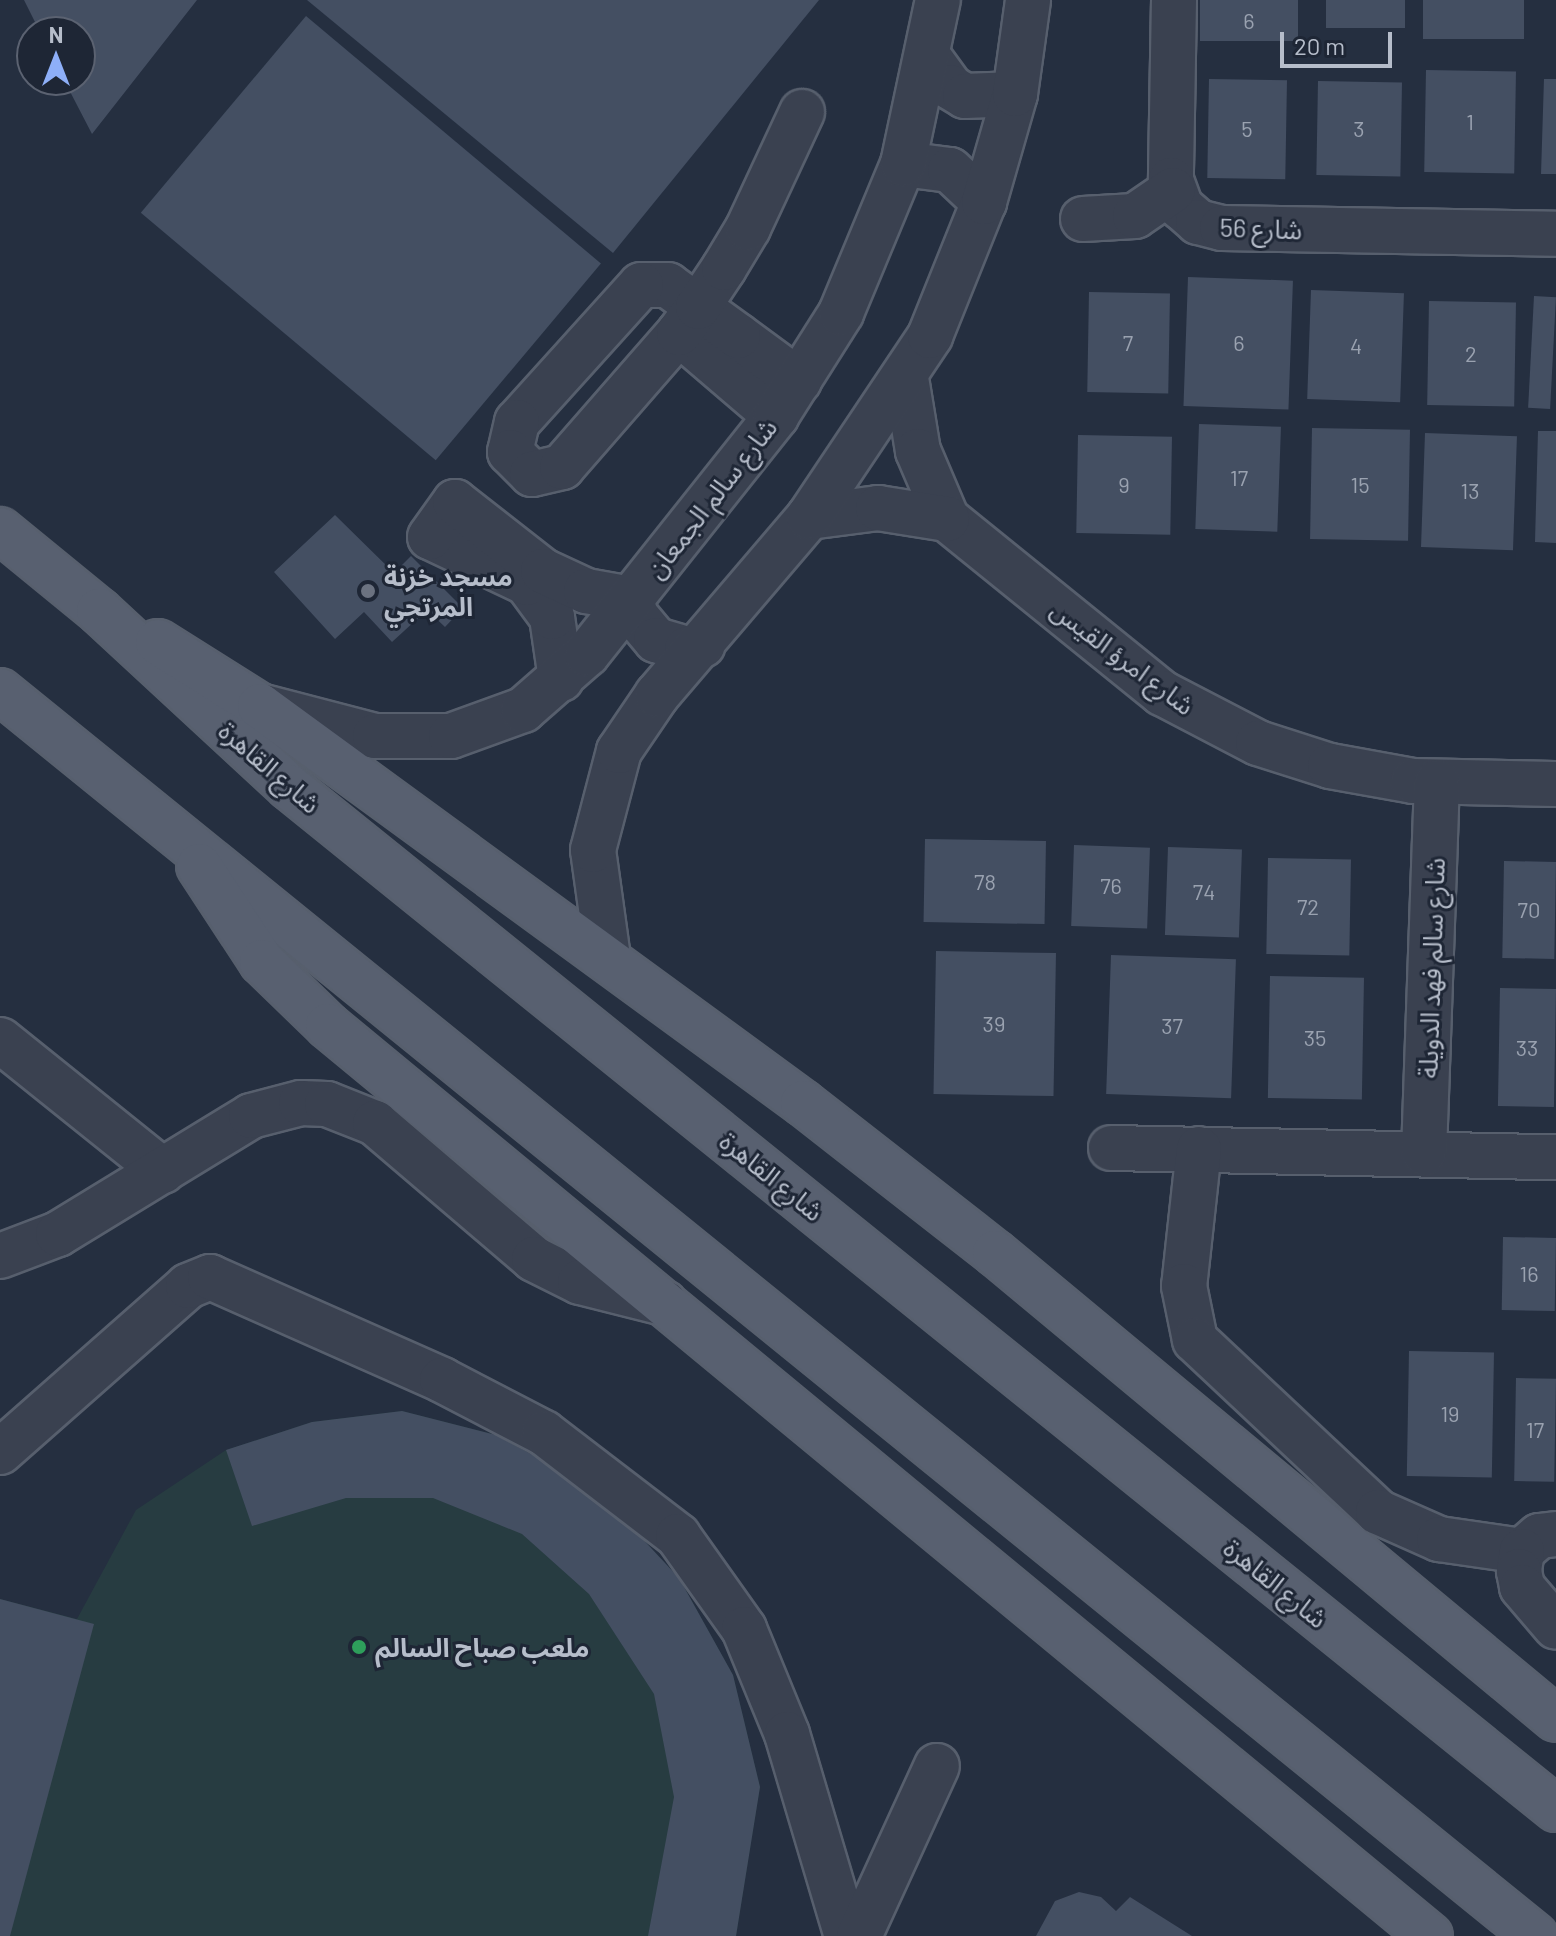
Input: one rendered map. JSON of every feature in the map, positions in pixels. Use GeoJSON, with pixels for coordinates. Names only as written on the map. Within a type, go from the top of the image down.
{"type":"FeatureCollection","features":[{"type":"Feature","properties":{"kind":"main road","name":"شارع القاهرة"},"geometry":{"type":"LineString","coordinates":[[0,530],[99,611],[289,787],[1556,1809]]}},
{"type":"Feature","properties":{"kind":"main road"},"geometry":{"type":"LineString","coordinates":[[99,611],[260,706],[608,958],[995,1253],[1556,1719]]}},
{"type":"Feature","properties":{"kind":"main road"},"geometry":{"type":"LineString","coordinates":[[0,691],[1535,1936]]}},
{"type":"Feature","properties":{"kind":"main road"},"geometry":{"type":"LineString","coordinates":[[189,846],[234,925],[297,997],[1430,1936]]}},
{"type":"Feature","properties":{"kind":"street","name":"شارع سالم الجمعان"},"geometry":{"type":"LineString","coordinates":[[260,706],[375,736],[451,736],[523,710],[561,679],[632,599],[788,398],[859,277],[903,164],[930,59],[938,0]]}},
{"type":"Feature","properties":{"kind":"street"},"geometry":{"type":"LineString","coordinates":[[608,958],[593,884],[606,783],[636,721],[809,517],[906,378],[951,293],[984,202],[1015,94],[1028,0]]}},
{"type":"Feature","properties":{"kind":"street"},"geometry":{"type":"LineString","coordinates":[[1083,219],[1135,216],[1173,190],[1174,0]]}},
{"type":"Feature","properties":{"kind":"street"},"geometry":{"type":"LineString","coordinates":[[930,59],[950,87],[965,96],[981,100],[1015,94]]}},
{"type":"Feature","properties":{"kind":"street"},"geometry":{"type":"LineString","coordinates":[[788,398],[688,320],[770,188],[802,112]]}},
{"type":"Feature","properties":{"kind":"street"},"geometry":{"type":"LineString","coordinates":[[903,164],[950,170],[984,202]]}},
{"type":"Feature","properties":{"kind":"street","name":"شارع 56"},"geometry":{"type":"LineString","coordinates":[[1173,190],[1189,216],[1222,228],[1556,234]]}},
{"type":"Feature","properties":{"kind":"street","name":"شارع امرؤ القيس"},"geometry":{"type":"LineString","coordinates":[[906,378],[918,451],[947,519],[1162,693],[1215,723],[1330,766],[1437,782],[1556,784]]}},
{"type":"Feature","properties":{"kind":"street","name":"شارع امرؤ القيس"},"geometry":{"type":"LineString","coordinates":[[809,517],[878,508],[947,519]]}},
{"type":"Feature","properties":{"kind":"street"},"geometry":{"type":"LineString","coordinates":[[561,679],[552,617],[527,583],[442,520],[586,591],[632,599],[635,615],[656,640],[687,649],[703,645]]}},
{"type":"Feature","properties":{"kind":"street","name":"شارع سالم فهد الدويلة"},"geometry":{"type":"LineString","coordinates":[[1424,1153],[1437,782]]}},
{"type":"Feature","properties":{"kind":"street"},"geometry":{"type":"LineString","coordinates":[[0,1040],[163,1171]]}},
{"type":"Feature","properties":{"kind":"street"},"geometry":{"type":"LineString","coordinates":[[0,1256],[58,1234],[251,1116],[301,1103],[327,1104],[375,1123],[534,1259],[580,1282],[664,1303]]}},
{"type":"Feature","properties":{"kind":"street"},"geometry":{"type":"LineString","coordinates":[[1111,1148],[1556,1157]]}},
{"type":"Feature","properties":{"kind":"street"},"geometry":{"type":"LineString","coordinates":[[1199,1149],[1184,1286],[1195,1340],[1378,1512],[1439,1539],[1539,1542],[1522,1587],[1556,1627]]}},
{"type":"Feature","properties":{"kind":"street"},"geometry":{"type":"LineString","coordinates":[[0,1452],[188,1286],[210,1277],[442,1380],[544,1433],[678,1536],[744,1629],[787,1734],[847,1936]]}},
{"type":"Feature","properties":{"kind":"street"},"geometry":{"type":"LineString","coordinates":[[859,1936],[937,1766]]}},
{"type":"Feature","properties":{"kind":"green space","name":"ملعب صباح السالم"},"geometry":{"type":"Polygon","coordinates":[[[402,1411],[496,1435],[597,1490],[679,1578],[733,1675],[760,1787],[736,1936],[0,1936],[0,1599],[77,1619],[136,1510],[226,1450],[312,1422],[402,1411]]]}},
{"type":"Feature","properties":{"kind":"building"},"geometry":{"type":"Polygon","coordinates":[[[24,0],[197,0],[92,134],[72,96],[96,96],[96,16],[32,16],[24,0]]]}},
{"type":"Feature","properties":{"kind":"building"},"geometry":{"type":"Polygon","coordinates":[[[307,0],[819,0],[613,253],[307,0]]]}},
{"type":"Feature","properties":{"kind":"building"},"geometry":{"type":"Polygon","coordinates":[[[1200,0],[1298,0],[1298,41],[1200,41],[1200,0]]]}},
{"type":"Feature","properties":{"kind":"building"},"geometry":{"type":"Polygon","coordinates":[[[1326,0],[1405,0],[1405,28],[1326,28],[1326,0]]]}},
{"type":"Feature","properties":{"kind":"building"},"geometry":{"type":"Polygon","coordinates":[[[1423,0],[1524,0],[1524,39],[1423,39],[1423,0]]]}},
{"type":"Feature","properties":{"kind":"building"},"geometry":{"type":"Polygon","coordinates":[[[306,16],[601,263],[436,460],[141,213],[306,16]]]}},
{"type":"Feature","properties":{"kind":"building"},"geometry":{"type":"Polygon","coordinates":[[[1426,70],[1516,72],[1514,174],[1424,172],[1426,70]]]}},
{"type":"Feature","properties":{"kind":"building"},"geometry":{"type":"Polygon","coordinates":[[[1209,79],[1287,80],[1285,179],[1207,178],[1209,79]]]}},
{"type":"Feature","properties":{"kind":"building"},"geometry":{"type":"Polygon","coordinates":[[[1544,79],[1556,79],[1556,174],[1541,174],[1544,79]]]}},
{"type":"Feature","properties":{"kind":"building"},"geometry":{"type":"Polygon","coordinates":[[[1318,81],[1402,82],[1400,176],[1316,175],[1318,81]]]}},
{"type":"Feature","properties":{"kind":"building"},"geometry":{"type":"Polygon","coordinates":[[[1188,277],[1293,281],[1288,410],[1183,406],[1188,277]]]}},
{"type":"Feature","properties":{"kind":"building"},"geometry":{"type":"Polygon","coordinates":[[[1311,290],[1404,293],[1400,402],[1307,399],[1311,290]]]}},
{"type":"Feature","properties":{"kind":"building"},"geometry":{"type":"Polygon","coordinates":[[[1089,292],[1170,293],[1168,393],[1087,392],[1089,292]]]}},
{"type":"Feature","properties":{"kind":"building"},"geometry":{"type":"Polygon","coordinates":[[[1534,296],[1556,297],[1550,409],[1528,408],[1534,296]]]}},
{"type":"Feature","properties":{"kind":"building"},"geometry":{"type":"Polygon","coordinates":[[[1429,301],[1516,303],[1514,407],[1427,405],[1429,301]]]}},
{"type":"Feature","properties":{"kind":"building"},"geometry":{"type":"Polygon","coordinates":[[[1199,424],[1281,427],[1277,532],[1195,529],[1199,424]]]}},
{"type":"Feature","properties":{"kind":"building"},"geometry":{"type":"Polygon","coordinates":[[[1312,428],[1410,430],[1408,541],[1310,539],[1312,428]]]}},
{"type":"Feature","properties":{"kind":"building"},"geometry":{"type":"Polygon","coordinates":[[[1538,431],[1556,431],[1556,543],[1535,542],[1538,431]]]}},
{"type":"Feature","properties":{"kind":"building"},"geometry":{"type":"Polygon","coordinates":[[[1425,433],[1517,436],[1513,550],[1421,547],[1425,433]]]}},
{"type":"Feature","properties":{"kind":"building"},"geometry":{"type":"Polygon","coordinates":[[[1078,435],[1172,437],[1170,535],[1076,533],[1078,435]]]}},
{"type":"Feature","properties":{"kind":"building","name":"مسجد خزنة المرتجي"},"geometry":{"type":"Polygon","coordinates":[[[335,515],[394,573],[411,556],[463,608],[445,627],[427,610],[392,642],[364,612],[335,639],[274,572],[335,515]]]}},
{"type":"Feature","properties":{"kind":"building"},"geometry":{"type":"Polygon","coordinates":[[[925,839],[1046,841],[1045,924],[924,922],[925,839]]]}},
{"type":"Feature","properties":{"kind":"building"},"geometry":{"type":"Polygon","coordinates":[[[1074,845],[1150,848],[1147,929],[1071,926],[1074,845]]]}},
{"type":"Feature","properties":{"kind":"building"},"geometry":{"type":"Polygon","coordinates":[[[1168,847],[1242,850],[1239,938],[1165,935],[1168,847]]]}},
{"type":"Feature","properties":{"kind":"building"},"geometry":{"type":"Polygon","coordinates":[[[1268,858],[1351,859],[1349,955],[1266,954],[1268,858]]]}},
{"type":"Feature","properties":{"kind":"building"},"geometry":{"type":"Polygon","coordinates":[[[1504,861],[1556,862],[1554,959],[1502,958],[1504,861]]]}},
{"type":"Feature","properties":{"kind":"building"},"geometry":{"type":"Polygon","coordinates":[[[936,951],[1056,953],[1053,1096],[934,1094],[936,951]]]}},
{"type":"Feature","properties":{"kind":"building"},"geometry":{"type":"Polygon","coordinates":[[[1111,955],[1236,959],[1231,1098],[1106,1094],[1111,955]]]}},
{"type":"Feature","properties":{"kind":"building"},"geometry":{"type":"Polygon","coordinates":[[[1270,976],[1364,978],[1362,1100],[1268,1098],[1270,976]]]}},
{"type":"Feature","properties":{"kind":"building"},"geometry":{"type":"Polygon","coordinates":[[[1500,988],[1556,989],[1554,1107],[1498,1106],[1500,988]]]}},
{"type":"Feature","properties":{"kind":"building"},"geometry":{"type":"Polygon","coordinates":[[[1503,1237],[1556,1238],[1555,1311],[1502,1310],[1503,1237]]]}},
{"type":"Feature","properties":{"kind":"building"},"geometry":{"type":"Polygon","coordinates":[[[1409,1351],[1494,1352],[1492,1477],[1407,1476],[1409,1351]]]}},
{"type":"Feature","properties":{"kind":"building"},"geometry":{"type":"Polygon","coordinates":[[[1516,1378],[1556,1379],[1554,1482],[1514,1481],[1516,1378]]]}},
{"type":"Feature","properties":{"kind":"building"},"geometry":{"type":"Polygon","coordinates":[[[402,1411],[496,1435],[597,1490],[679,1578],[733,1675],[760,1787],[736,1936],[648,1936],[674,1797],[654,1694],[589,1594],[522,1534],[433,1498],[346,1498],[252,1526],[226,1450],[312,1422],[402,1411]]]}},
{"type":"Feature","properties":{"kind":"building"},"geometry":{"type":"Polygon","coordinates":[[[0,1599],[94,1624],[10,1936],[0,1936],[0,1599]]]}},
{"type":"Feature","properties":{"kind":"building"},"geometry":{"type":"Polygon","coordinates":[[[1079,1892],[1101,1897],[1116,1911],[1130,1897],[1192,1936],[1036,1936],[1055,1901],[1079,1892]]]}},
{"type":"Feature","properties":{"kind":"place","name":"مسجد خزنة المرتجي"},"geometry":{"type":"Point","coordinates":[368,591]}},
{"type":"Feature","properties":{"kind":"place","name":"ملعب صباح السالم"},"geometry":{"type":"Point","coordinates":[359,1647]}}]}
